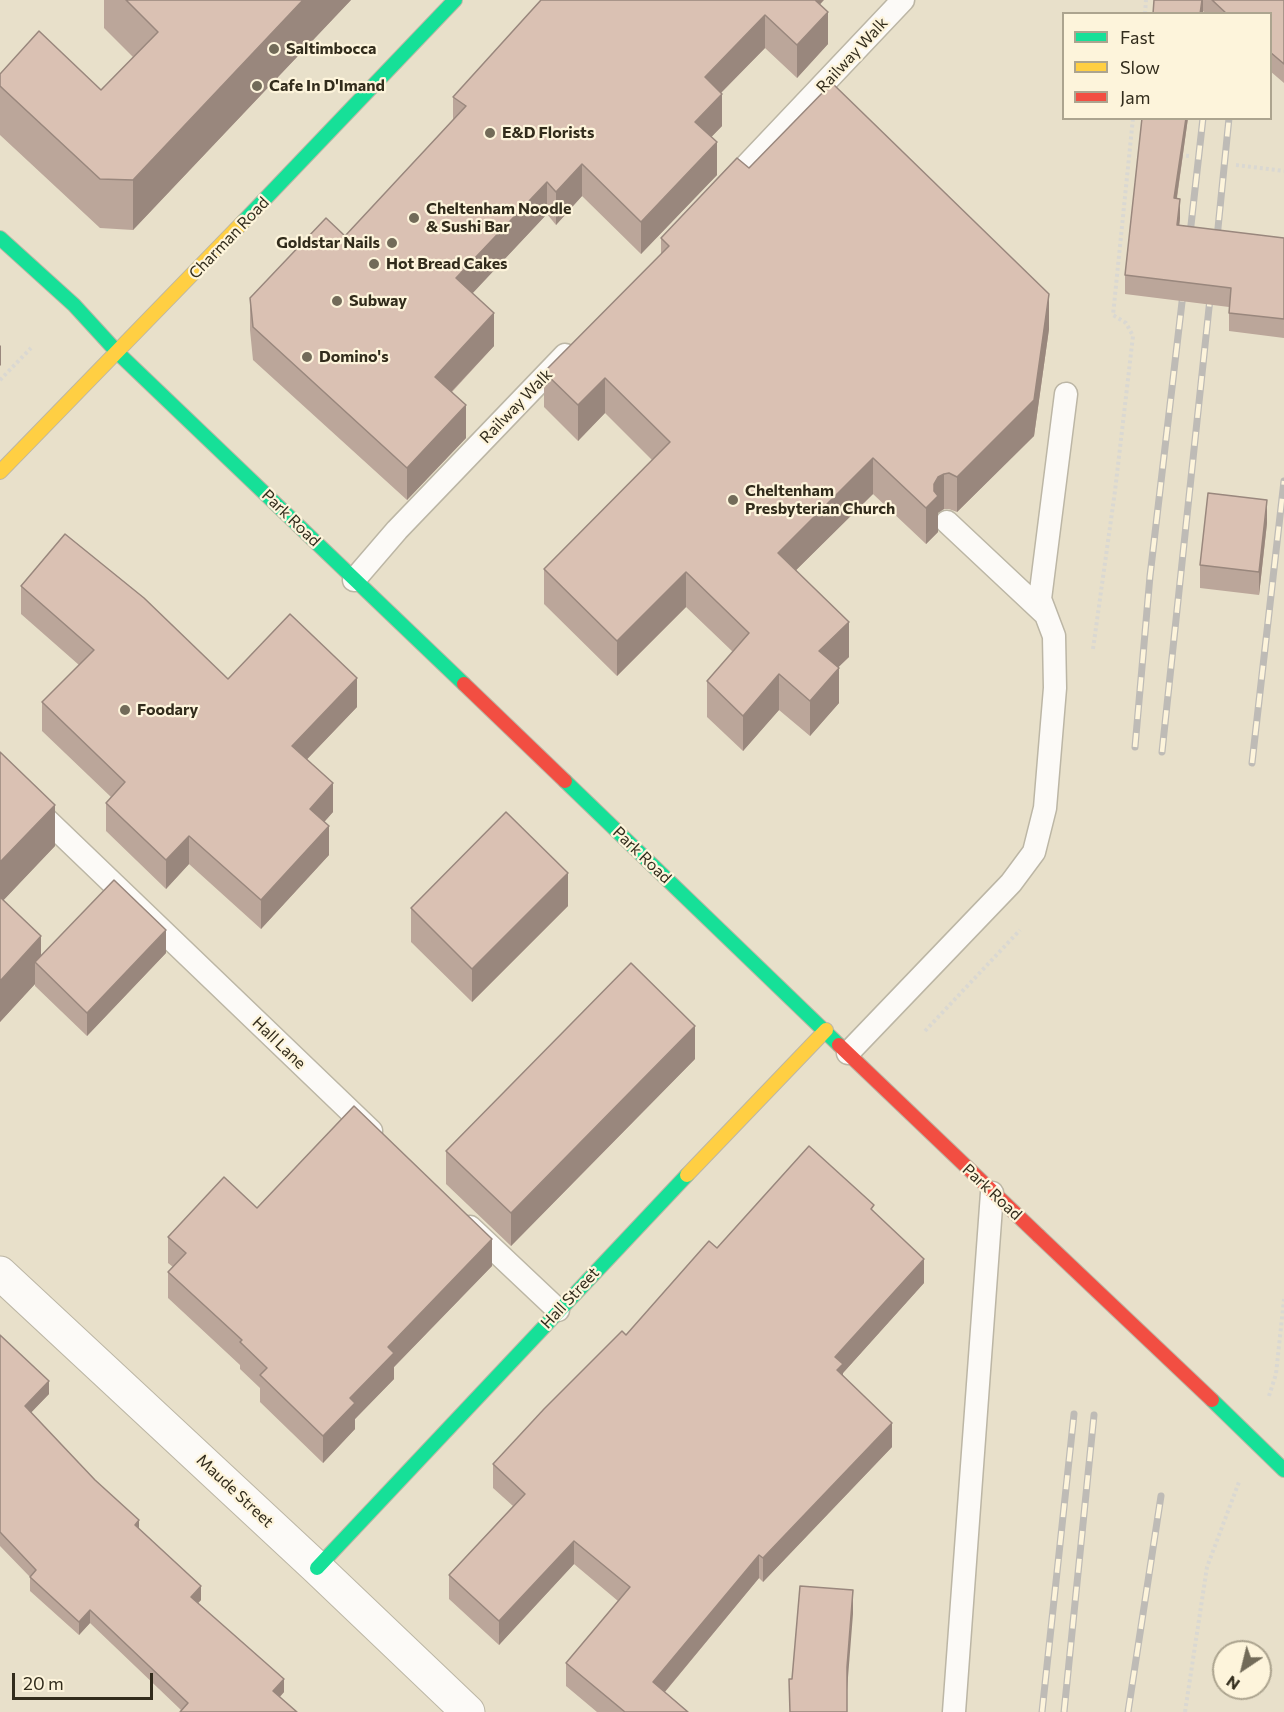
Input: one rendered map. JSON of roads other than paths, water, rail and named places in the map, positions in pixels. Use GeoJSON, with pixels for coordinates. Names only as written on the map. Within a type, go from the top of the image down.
{"type":"FeatureCollection","features":[{"type":"Feature","properties":{"kind":"street","name":"Charman Road"},"geometry":{"type":"LineString","coordinates":[[0,472],[118,353],[455,0]]}},
{"type":"Feature","properties":{"kind":"street","name":"Park Road"},"geometry":{"type":"LineString","coordinates":[[0,238],[74,305],[118,353],[826,1030],[992,1193],[1284,1470]]}},
{"type":"Feature","properties":{"kind":"street","name":"Hall Street"},"geometry":{"type":"LineString","coordinates":[[317,1568],[558,1310],[826,1030]]}},
{"type":"Feature","properties":{"kind":"street","name":"Maude Street"},"geometry":{"type":"LineString","coordinates":[[0,1273],[468,1712]]}},
{"type":"Feature","properties":{"kind":"lane","name":"Railway Walk"},"geometry":{"type":"LineString","coordinates":[[712,201],[903,0]]}},
{"type":"Feature","properties":{"kind":"lane","name":"Railway Walk"},"geometry":{"type":"LineString","coordinates":[[354,580],[397,530],[579,340]]}},
{"type":"Feature","properties":{"kind":"lane"},"geometry":{"type":"LineString","coordinates":[[848,1053],[1011,883],[1035,852],[1045,808],[1055,688],[1054,636],[1040,599],[1066,394]]}},
{"type":"Feature","properties":{"kind":"lane"},"geometry":{"type":"LineString","coordinates":[[947,522],[1044,613]]}},
{"type":"Feature","properties":{"kind":"lane","name":"Hall Lane"},"geometry":{"type":"LineString","coordinates":[[0,775],[387,1147]]}},
{"type":"Feature","properties":{"kind":"lane"},"geometry":{"type":"LineString","coordinates":[[954,1712],[992,1193]]}},
{"type":"Feature","properties":{"kind":"lane"},"geometry":{"type":"LineString","coordinates":[[456,1213],[558,1310]]}},
{"type":"Feature","properties":{"kind":"railway"},"geometry":{"type":"LineString","coordinates":[[1189,243],[1203,120]]}},
{"type":"Feature","properties":{"kind":"railway"},"geometry":{"type":"LineString","coordinates":[[1216,248],[1229,120]]}},
{"type":"Feature","properties":{"kind":"railway"},"geometry":{"type":"LineString","coordinates":[[1135,747],[1150,576],[1184,285]]}},
{"type":"Feature","properties":{"kind":"railway"},"geometry":{"type":"LineString","coordinates":[[1162,752],[1211,289]]}},
{"type":"Feature","properties":{"kind":"railway"},"geometry":{"type":"LineString","coordinates":[[1252,763],[1284,481]]}},
{"type":"Feature","properties":{"kind":"railway"},"geometry":{"type":"LineString","coordinates":[[1042,1712],[1074,1414]]}},
{"type":"Feature","properties":{"kind":"railway"},"geometry":{"type":"LineString","coordinates":[[1064,1712],[1094,1415]]}},
{"type":"Feature","properties":{"kind":"railway"},"geometry":{"type":"LineString","coordinates":[[1128,1712],[1161,1496]]}},
{"type":"Feature","properties":{"kind":"place","name":"Saltimbocca"},"geometry":{"type":"Point","coordinates":[274,49]}},
{"type":"Feature","properties":{"kind":"place","name":"Cafe In D'Imand"},"geometry":{"type":"Point","coordinates":[257,86]}},
{"type":"Feature","properties":{"kind":"place","name":"E&D Florists"},"geometry":{"type":"Point","coordinates":[490,133]}},
{"type":"Feature","properties":{"kind":"place","name":"Cheltenham Noodle & Sushi Bar"},"geometry":{"type":"Point","coordinates":[414,218]}},
{"type":"Feature","properties":{"kind":"place","name":"Goldstar Nails"},"geometry":{"type":"Point","coordinates":[392,243]}},
{"type":"Feature","properties":{"kind":"place","name":"Hot Bread Cakes"},"geometry":{"type":"Point","coordinates":[374,264]}},
{"type":"Feature","properties":{"kind":"place","name":"Subway"},"geometry":{"type":"Point","coordinates":[337,301]}},
{"type":"Feature","properties":{"kind":"place","name":"Domino's"},"geometry":{"type":"Point","coordinates":[307,357]}},
{"type":"Feature","properties":{"kind":"place","name":"Cheltenham Presbyterian Church"},"geometry":{"type":"Point","coordinates":[733,500]}},
{"type":"Feature","properties":{"kind":"place","name":"Foodary"},"geometry":{"type":"Point","coordinates":[125,710]}}]}
